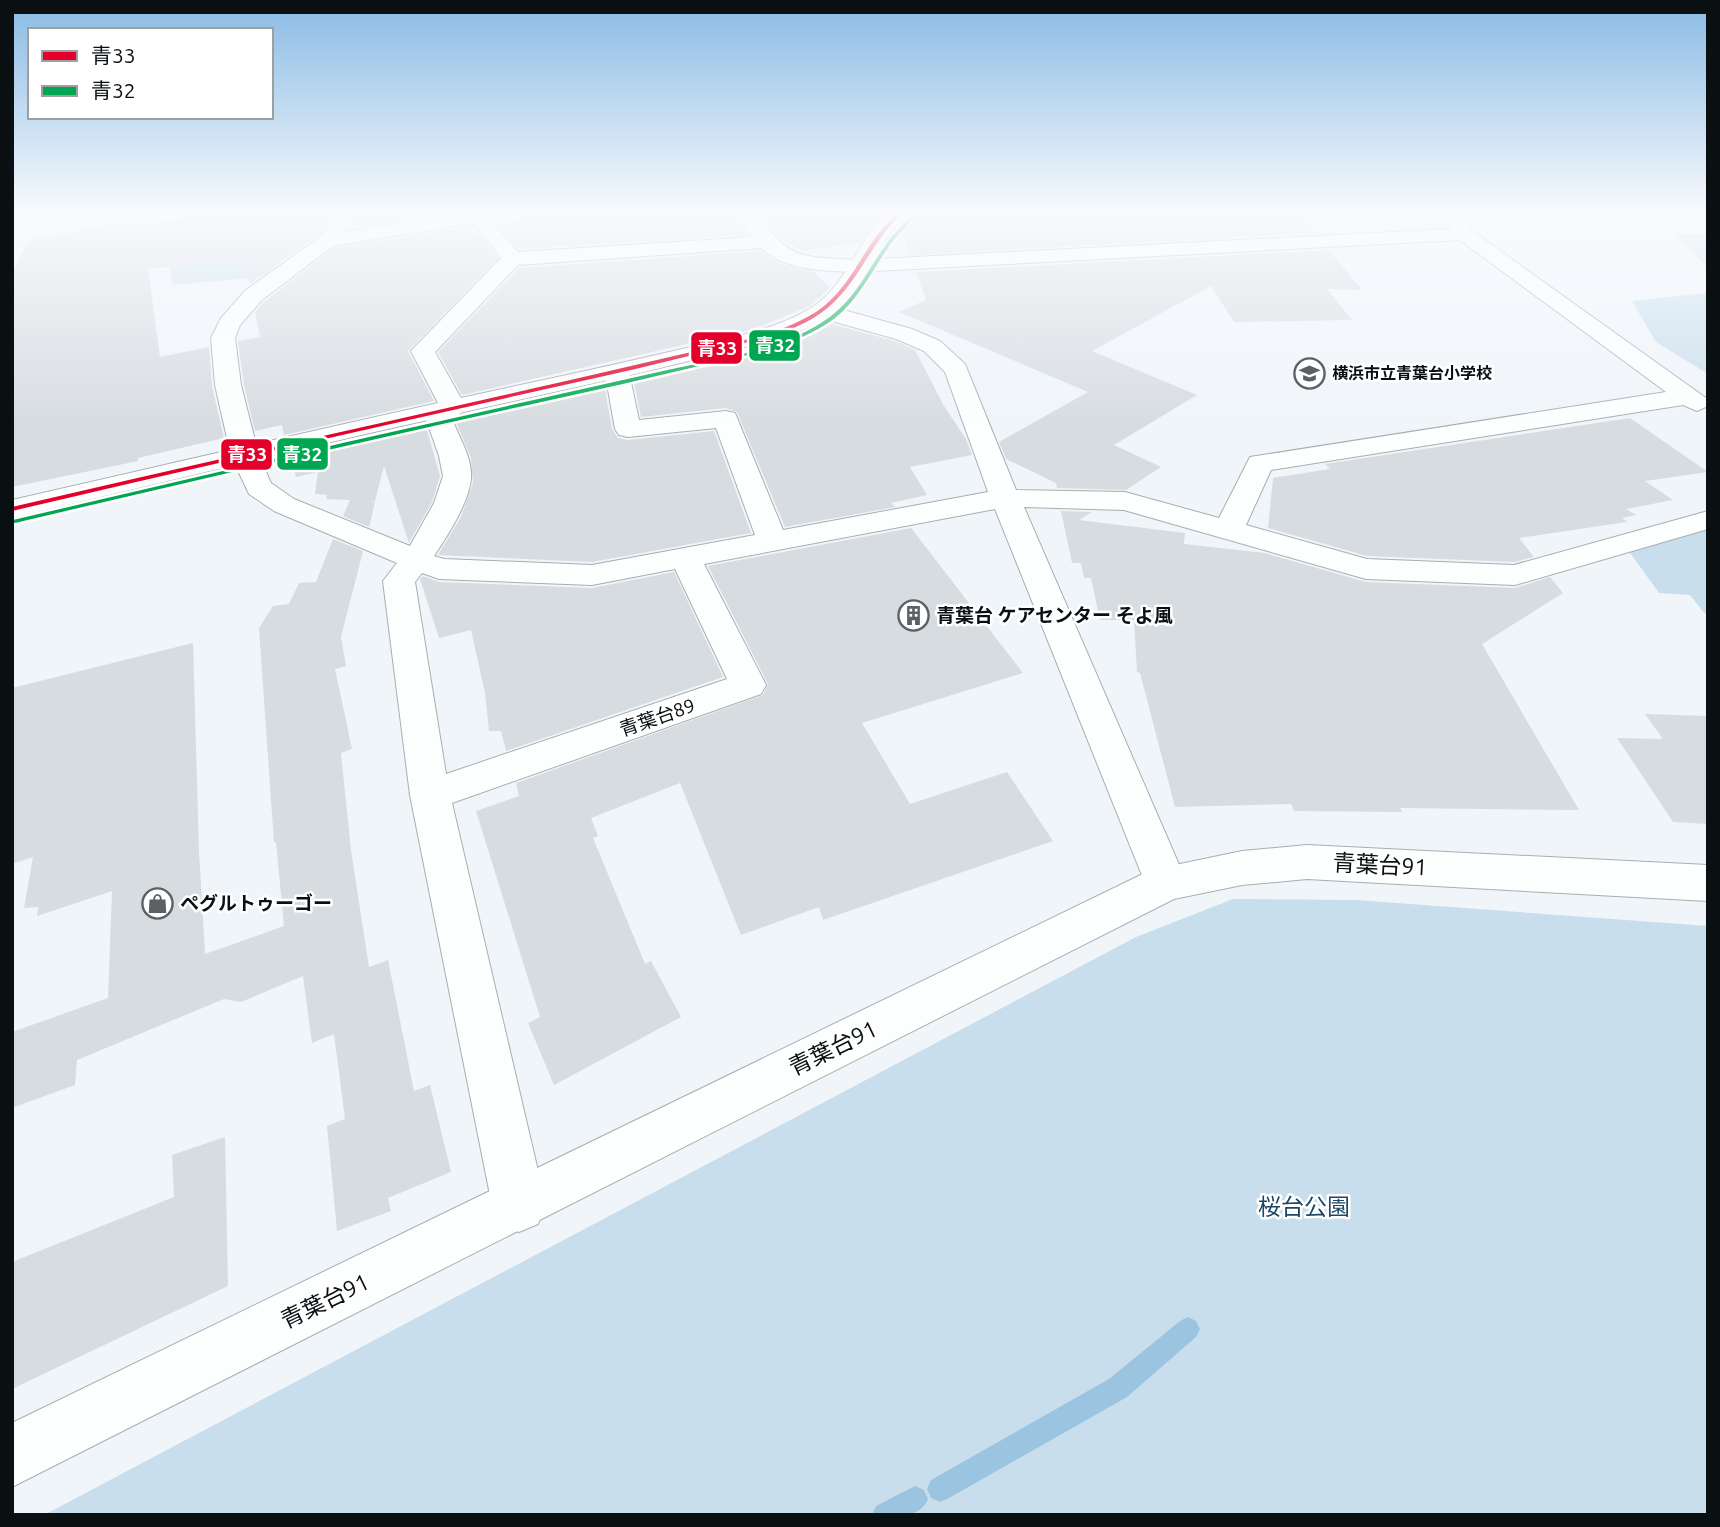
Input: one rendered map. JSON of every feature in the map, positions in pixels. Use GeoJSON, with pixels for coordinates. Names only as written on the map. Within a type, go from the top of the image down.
{"type":"FeatureCollection","features":[{"type":"Feature","properties":{"kind":"street"},"geometry":{"type":"LineString","coordinates":[[271,282],[254,295],[229,323],[223,338],[228,385],[244,456],[259,488],[284,505],[439,569],[592,575],[1005,498],[1125,501],[1366,569],[1515,575],[1708,520]]}},
{"type":"Feature","properties":{"kind":"street"},"geometry":{"type":"LineString","coordinates":[[453,407],[424,351],[490,282]]}},
{"type":"Feature","properties":{"kind":"street"},"geometry":{"type":"LineString","coordinates":[[12,509],[453,407],[617,373],[790,329],[822,311],[844,294],[849,282]]}},
{"type":"Feature","properties":{"kind":"street"},"geometry":{"type":"LineString","coordinates":[[1530,282],[1696,403]]}},
{"type":"Feature","properties":{"kind":"street"},"geometry":{"type":"LineString","coordinates":[[822,311],[904,334],[932,346],[956,369],[1005,498],[1166,883]]}},
{"type":"Feature","properties":{"kind":"street"},"geometry":{"type":"LineString","coordinates":[[617,373],[628,429],[726,419],[772,540]]}},
{"type":"Feature","properties":{"kind":"street"},"geometry":{"type":"LineString","coordinates":[[1228,531],[1260,463],[1696,403]]}},
{"type":"Feature","properties":{"kind":"street"},"geometry":{"type":"LineString","coordinates":[[453,407],[439,419],[457,474],[445,507],[417,560],[399,581],[430,795],[519,1205]]}},
{"type":"Feature","properties":{"kind":"street","name":"青葉台89"},"geometry":{"type":"LineString","coordinates":[[430,795],[748,685],[685,556]]}},
{"type":"Feature","properties":{"kind":"street","name":"青葉台91"},"geometry":{"type":"LineString","coordinates":[[12,1456],[1166,883],[1241,867],[1307,862],[1708,883]]}},
{"type":"Feature","properties":{"kind":"green space"},"geometry":{"type":"Polygon","coordinates":[[[172,282],[203,282],[173,285],[172,282]]]}},
{"type":"Feature","properties":{"kind":"green space"},"geometry":{"type":"Polygon","coordinates":[[[1708,293],[1708,374],[1656,342],[1632,301],[1708,293]]]}},
{"type":"Feature","properties":{"kind":"green space"},"geometry":{"type":"Polygon","coordinates":[[[1708,528],[1708,614],[1704,613],[1690,595],[1659,593],[1628,550],[1708,528]]]}},
{"type":"Feature","properties":{"kind":"green space","name":"桜台公園"},"geometry":{"type":"Polygon","coordinates":[[[1233,899],[1356,900],[1708,926],[1708,1515],[44,1515],[1136,937],[1233,899]]]}},
{"type":"Feature","properties":{"kind":"building"},"geometry":{"type":"Polygon","coordinates":[[[12,282],[150,282],[160,357],[209,347],[212,386],[224,438],[138,458],[138,461],[12,487],[12,282]]]}},
{"type":"Feature","properties":{"kind":"building"},"geometry":{"type":"Polygon","coordinates":[[[290,282],[475,282],[408,351],[434,401],[284,435],[282,425],[255,431],[244,385],[238,341],[260,337],[255,312],[290,282]]]}},
{"type":"Feature","properties":{"kind":"building"},"geometry":{"type":"Polygon","coordinates":[[[505,282],[824,282],[830,288],[810,306],[754,329],[462,395],[438,352],[505,282]]]}},
{"type":"Feature","properties":{"kind":"building"},"geometry":{"type":"Polygon","coordinates":[[[920,282],[1356,282],[1362,290],[1327,289],[1352,320],[1234,322],[1211,286],[1092,351],[1197,395],[1114,445],[1161,467],[1126,490],[1057,488],[1056,483],[1006,459],[999,442],[1088,392],[899,312],[926,300],[920,282]]]}},
{"type":"Feature","properties":{"kind":"building"},"geometry":{"type":"Polygon","coordinates":[[[824,322],[895,341],[915,350],[944,406],[966,439],[972,455],[910,467],[927,495],[891,503],[895,507],[785,527],[737,412],[726,408],[641,417],[633,377],[786,340],[824,322]]]}},
{"type":"Feature","properties":{"kind":"building"},"geometry":{"type":"Polygon","coordinates":[[[604,384],[612,429],[618,438],[628,440],[714,431],[751,533],[592,562],[438,555],[461,517],[473,483],[471,458],[456,422],[462,415],[604,384]]]}},
{"type":"Feature","properties":{"kind":"building"},"geometry":{"type":"Polygon","coordinates":[[[1630,418],[1708,472],[1645,481],[1673,500],[1626,509],[1636,515],[1622,518],[1627,522],[1519,538],[1534,557],[1514,562],[1367,556],[1268,528],[1273,478],[1330,469],[1325,464],[1630,418]]]}},
{"type":"Feature","properties":{"kind":"building"},"geometry":{"type":"Polygon","coordinates":[[[425,423],[440,476],[432,502],[409,543],[384,466],[375,501],[371,501],[375,502],[369,527],[343,516],[350,500],[326,499],[327,495],[315,494],[318,472],[296,477],[290,455],[425,423]]]}},
{"type":"Feature","properties":{"kind":"building"},"geometry":{"type":"Polygon","coordinates":[[[1061,511],[1092,512],[1079,520],[1185,533],[1184,544],[1265,553],[1366,582],[1515,588],[1550,577],[1563,593],[1482,644],[1579,810],[1400,808],[1402,812],[1294,811],[1291,804],[1175,807],[1140,673],[1137,672],[1134,620],[1100,620],[1091,578],[1084,578],[1081,563],[1072,563],[1061,511]]]}},
{"type":"Feature","properties":{"kind":"building"},"geometry":{"type":"Polygon","coordinates":[[[911,528],[1023,673],[862,723],[910,804],[1007,772],[1053,841],[823,920],[819,907],[741,935],[680,783],[591,818],[598,836],[593,838],[645,964],[651,961],[681,1017],[554,1085],[528,1023],[540,1017],[476,811],[519,796],[516,783],[763,695],[768,684],[708,566],[911,528]]]}},
{"type":"Feature","properties":{"kind":"building"},"geometry":{"type":"Polygon","coordinates":[[[333,539],[363,551],[341,637],[346,666],[335,669],[352,749],[341,753],[351,850],[369,967],[388,960],[414,1091],[430,1085],[451,1172],[388,1198],[391,1211],[337,1231],[327,1126],[345,1119],[334,1034],[312,1043],[303,976],[241,1002],[224,999],[77,1060],[75,1085],[12,1108],[12,1032],[108,998],[112,891],[37,916],[38,907],[24,908],[33,857],[12,864],[12,688],[193,643],[205,954],[284,926],[276,842],[274,843],[259,628],[273,606],[289,604],[299,583],[316,582],[333,539]]]}},
{"type":"Feature","properties":{"kind":"building"},"geometry":{"type":"Polygon","coordinates":[[[674,572],[723,677],[506,751],[501,731],[489,731],[485,693],[471,630],[439,638],[420,579],[423,576],[439,582],[592,588],[674,572]]]}},
{"type":"Feature","properties":{"kind":"building"},"geometry":{"type":"Polygon","coordinates":[[[1645,714],[1708,716],[1708,824],[1673,822],[1617,738],[1663,739],[1645,714]]]}},
{"type":"Feature","properties":{"kind":"building"},"geometry":{"type":"Polygon","coordinates":[[[225,1137],[228,1286],[12,1389],[12,1262],[174,1197],[172,1155],[225,1137]]]}},
{"type":"Feature","properties":{"kind":"waterway"},"geometry":{"type":"LineString","coordinates":[[940,1489],[1118,1388],[1188,1329]]}},
{"type":"Feature","properties":{"kind":"waterway"},"geometry":{"type":"LineString","coordinates":[[885,1515],[915,1499]]}},
{"type":"Feature","properties":{"kind":"transit line","name":"青33"},"geometry":{"type":"LineString","coordinates":[[12,509],[745,341],[805,320],[832,302],[849,282]]}},
{"type":"Feature","properties":{"kind":"transit line","name":"青32"},"geometry":{"type":"LineString","coordinates":[[15,521],[766,348],[798,337],[827,322],[840,312],[863,282]]}},
{"type":"Feature","properties":{"kind":"place","name":"横浜市立青葉台小学校"},"geometry":{"type":"Point","coordinates":[1309,373]}},
{"type":"Feature","properties":{"kind":"place","name":"青葉台 ケアセンター そよ風"},"geometry":{"type":"Point","coordinates":[913,615]}},
{"type":"Feature","properties":{"kind":"place","name":"ペグルトゥーゴー"},"geometry":{"type":"Point","coordinates":[157,903]}}]}
